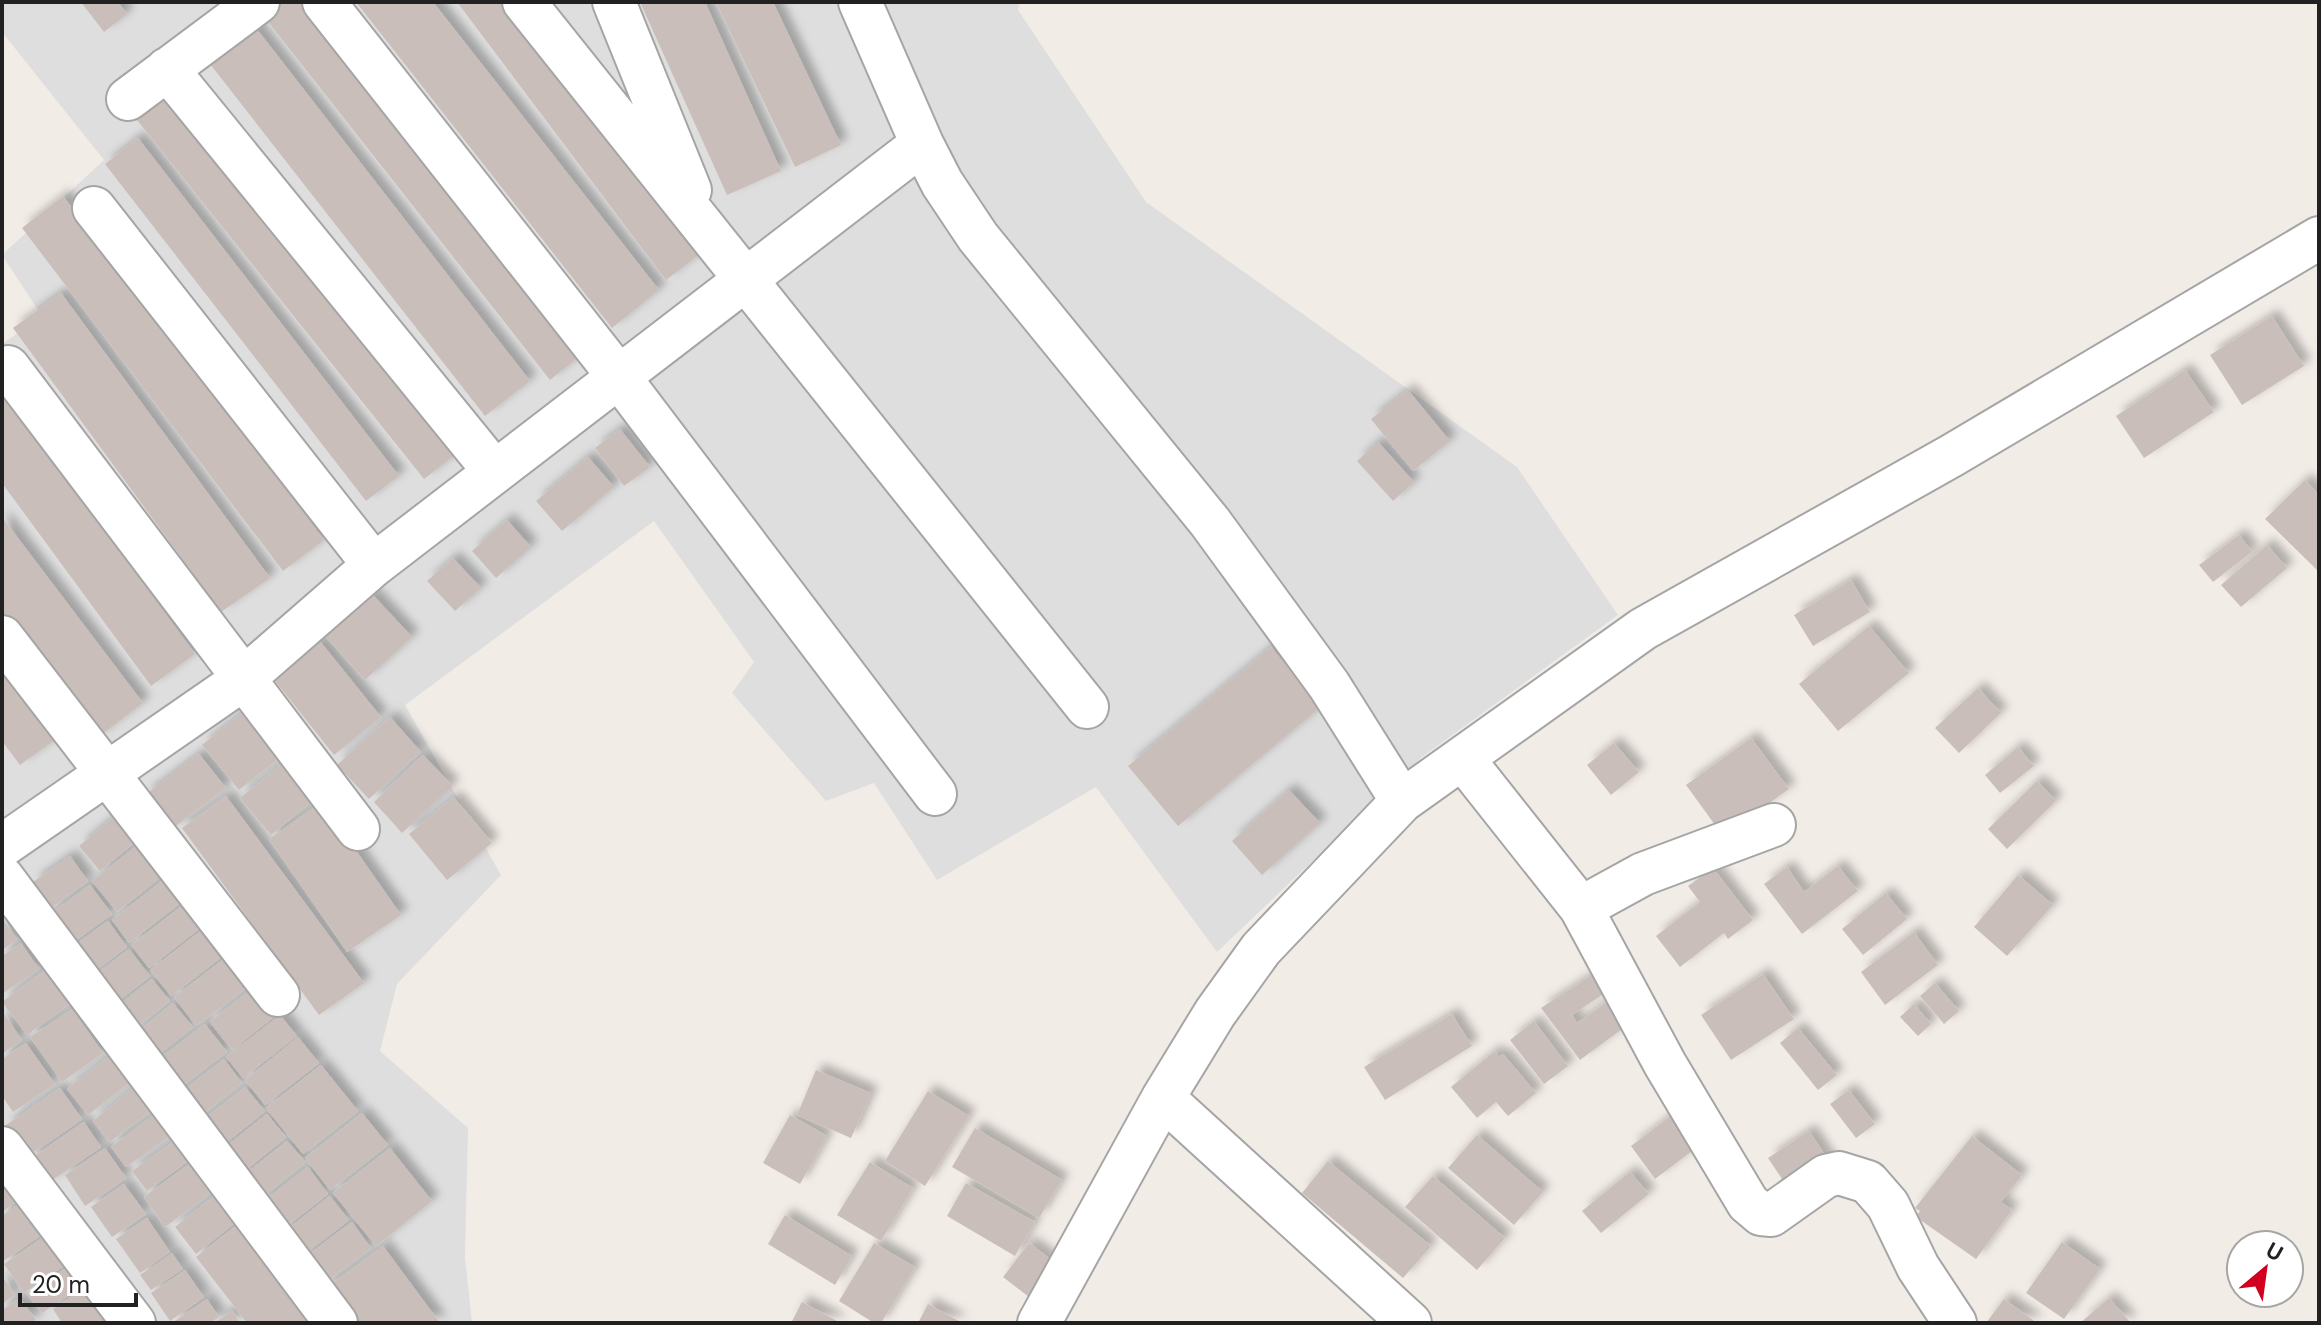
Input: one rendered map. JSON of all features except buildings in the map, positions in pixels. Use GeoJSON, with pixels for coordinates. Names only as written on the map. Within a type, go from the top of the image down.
{"type":"FeatureCollection","features":[{"type":"Feature","properties":{"kind":"street"},"geometry":{"type":"LineString","coordinates":[[128,99],[258,2]]}},
{"type":"Feature","properties":{"kind":"street"},"geometry":{"type":"LineString","coordinates":[[324,2],[619,377],[935,794]]}},
{"type":"Feature","properties":{"kind":"street"},"geometry":{"type":"LineString","coordinates":[[524,2],[1087,707]]}},
{"type":"Feature","properties":{"kind":"street"},"geometry":{"type":"LineString","coordinates":[[614,2],[708,236]]}},
{"type":"Feature","properties":{"kind":"street"},"geometry":{"type":"LineString","coordinates":[[860,2],[922,144],[942,183],[978,237],[1210,522],[1329,685],[1402,801]]}},
{"type":"Feature","properties":{"kind":"street"},"geometry":{"type":"LineString","coordinates":[[167,69],[495,472]]}},
{"type":"Feature","properties":{"kind":"street"},"geometry":{"type":"LineString","coordinates":[[2,846],[242,680],[374,565],[922,144]]}},
{"type":"Feature","properties":{"kind":"street"},"geometry":{"type":"LineString","coordinates":[[94,208],[374,565]]}},
{"type":"Feature","properties":{"kind":"street"},"geometry":{"type":"LineString","coordinates":[[1039,1323],[1163,1098],[1215,1013],[1261,949],[1402,801],[1643,629],[1951,456],[2319,238]]}},
{"type":"Feature","properties":{"kind":"street"},"geometry":{"type":"LineString","coordinates":[[8,367],[242,680],[358,829]]}},
{"type":"Feature","properties":{"kind":"street"},"geometry":{"type":"LineString","coordinates":[[2,637],[278,995]]}},
{"type":"Feature","properties":{"kind":"street"},"geometry":{"type":"LineString","coordinates":[[1463,759],[1581,908],[1665,1064],[1748,1203],[1761,1214],[1771,1215],[1826,1176],[1839,1173],[1868,1182],[1888,1205],[1918,1267],[1955,1323]]}},
{"type":"Feature","properties":{"kind":"street"},"geometry":{"type":"LineString","coordinates":[[1581,908],[1643,874],[1774,825]]}},
{"type":"Feature","properties":{"kind":"street"},"geometry":{"type":"LineString","coordinates":[[2,877],[336,1323]]}},
{"type":"Feature","properties":{"kind":"street"},"geometry":{"type":"LineString","coordinates":[[1163,1098],[1410,1323]]}},
{"type":"Feature","properties":{"kind":"street"},"geometry":{"type":"LineString","coordinates":[[2,1148],[134,1323]]}},
{"type":"Feature","properties":{"kind":"shaded area"},"geometry":{"type":"Polygon","coordinates":[[[2,2],[1020,2],[1018,10],[1146,202],[1517,467],[1618,615],[1422,757],[1217,952],[1096,787],[937,880],[874,783],[826,801],[732,693],[754,662],[654,521],[405,705],[501,875],[397,984],[380,1051],[468,1128],[465,1257],[472,1323],[2,1323],[2,344],[42,316],[2,255],[104,160],[2,32],[2,2]]]}}]}
